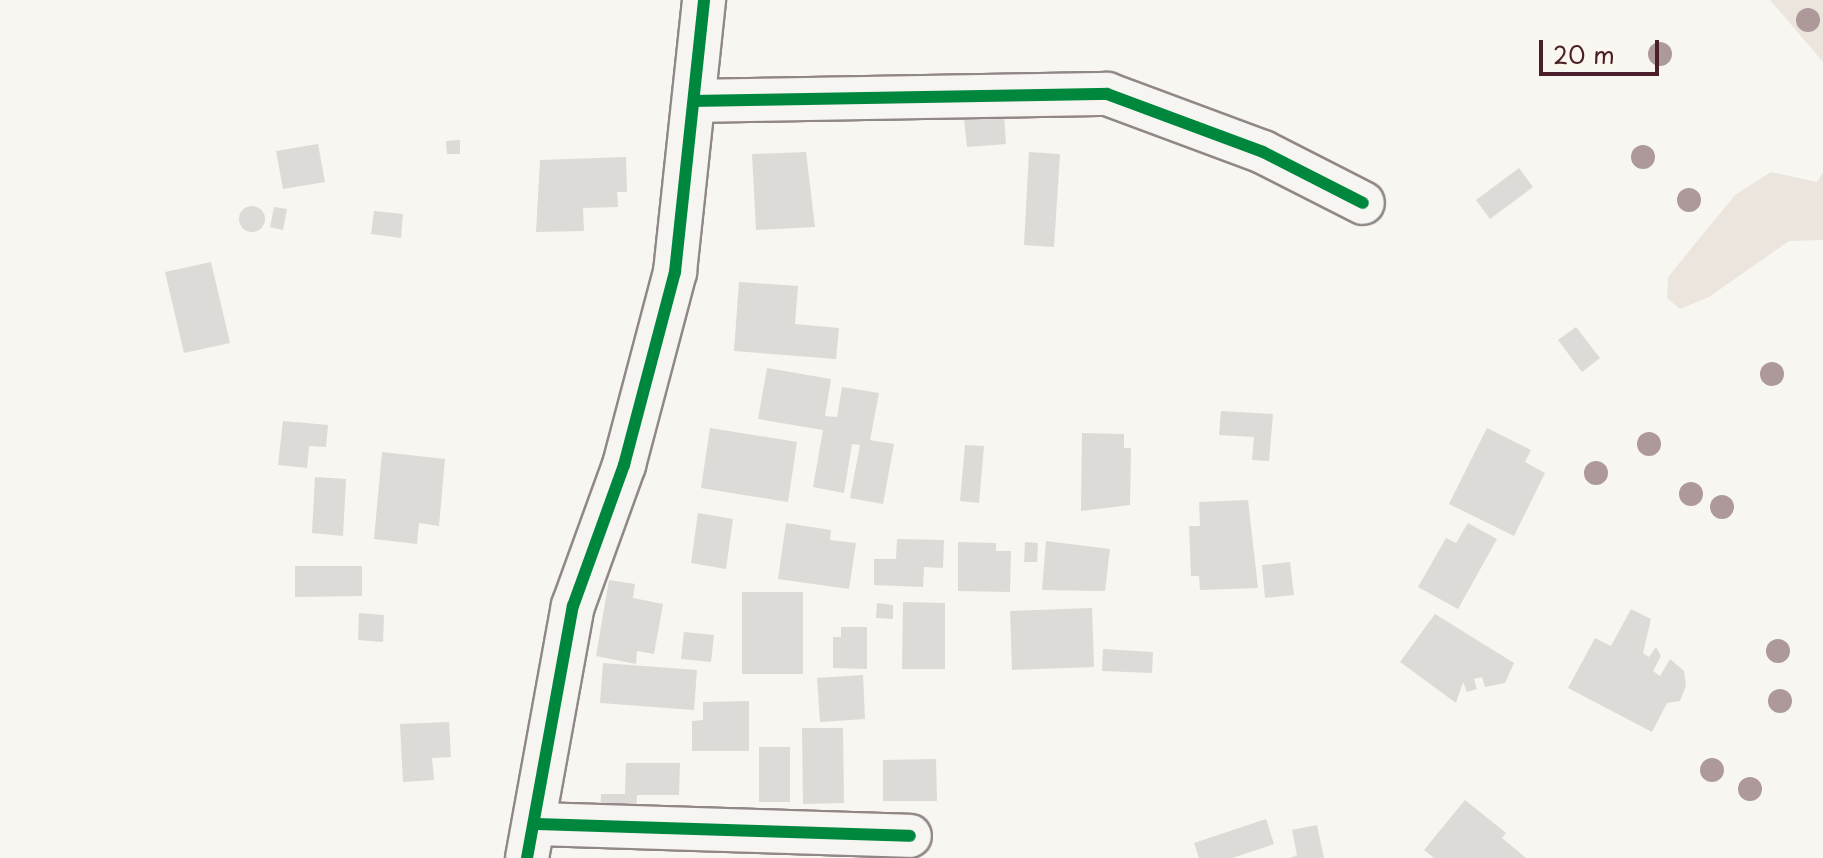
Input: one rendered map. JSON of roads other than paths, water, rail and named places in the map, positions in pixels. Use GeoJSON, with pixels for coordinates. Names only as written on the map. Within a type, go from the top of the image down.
{"type":"FeatureCollection","features":[{"type":"Feature","properties":{"kind":"street"},"geometry":{"type":"LineString","coordinates":[[704,0],[697,101],[675,272],[624,465],[573,606],[531,841],[910,836]]}},
{"type":"Feature","properties":{"kind":"street"},"geometry":{"type":"LineString","coordinates":[[697,101],[1107,94],[1263,152],[1363,203]]}}]}
